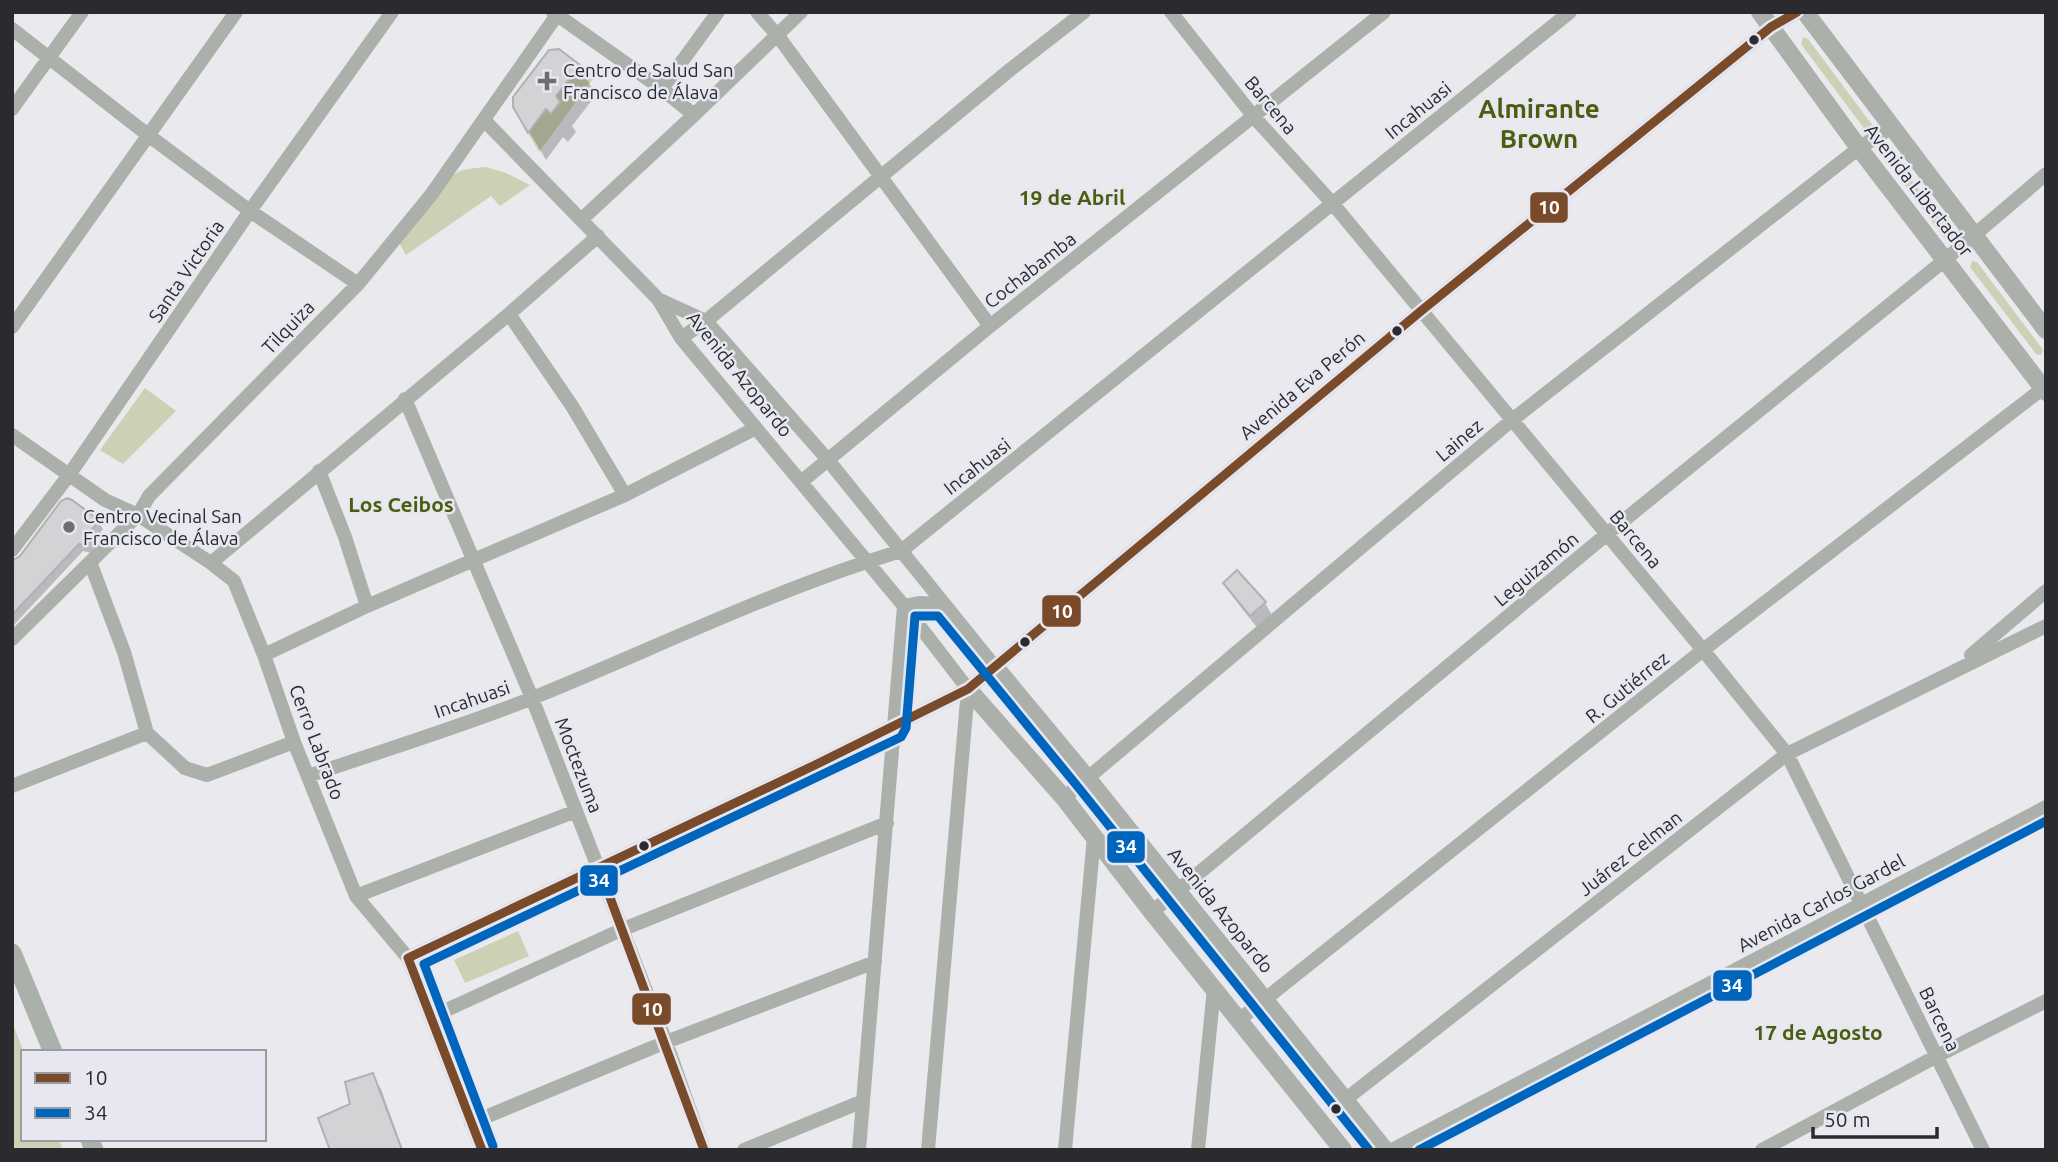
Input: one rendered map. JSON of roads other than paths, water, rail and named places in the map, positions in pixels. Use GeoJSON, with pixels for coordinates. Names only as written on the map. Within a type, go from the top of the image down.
{"type":"FeatureCollection","features":[{"type":"Feature","properties":{"kind":"main road"},"geometry":{"type":"LineString","coordinates":[[12,953],[52,1050]]}},
{"type":"Feature","properties":{"kind":"street"},"geometry":{"type":"LineString","coordinates":[[12,109],[82,12]]}},
{"type":"Feature","properties":{"kind":"street"},"geometry":{"type":"LineString","coordinates":[[12,327],[236,12]]}},
{"type":"Feature","properties":{"kind":"street","name":"Santa Victoria"},"geometry":{"type":"LineString","coordinates":[[12,550],[69,475],[250,211],[391,12]]}},
{"type":"Feature","properties":{"kind":"street"},"geometry":{"type":"LineString","coordinates":[[662,89],[718,12]]}},
{"type":"Feature","properties":{"kind":"street"},"geometry":{"type":"LineString","coordinates":[[757,12],[778,36],[990,326]]}},
{"type":"Feature","properties":{"kind":"street"},"geometry":{"type":"LineString","coordinates":[[582,219],[801,12]]}},
{"type":"Feature","properties":{"kind":"street"},"geometry":{"type":"LineString","coordinates":[[681,338],[706,321],[1084,12]]}},
{"type":"Feature","properties":{"kind":"street","name":"Barcena"},"geometry":{"type":"LineString","coordinates":[[1171,12],[1254,117],[1333,204],[1787,754],[1983,1150]]}},
{"type":"Feature","properties":{"kind":"street","name":"Cochabamba"},"geometry":{"type":"LineString","coordinates":[[801,482],[990,326],[1384,12]]}},
{"type":"Feature","properties":{"kind":"street","name":"Incahuasi"},"geometry":{"type":"LineString","coordinates":[[308,776],[532,698],[750,607],[901,551],[1570,12]]}},
{"type":"Feature","properties":{"kind":"street","name":"Avenida Libertador"},"geometry":{"type":"LineString","coordinates":[[1760,12],[1859,148],[2045,389]]}},
{"type":"Feature","properties":{"kind":"street","name":"Avenida Eva Perón"},"geometry":{"type":"LineString","coordinates":[[408,958],[894,727],[968,689],[1421,311],[1771,27],[1797,12]]}},
{"type":"Feature","properties":{"kind":"street","name":"Avenida Libertador"},"geometry":{"type":"LineString","coordinates":[[1805,12],[2046,330]]}},
{"type":"Feature","properties":{"kind":"street"},"geometry":{"type":"LineString","coordinates":[[556,13],[694,115]]}},
{"type":"Feature","properties":{"kind":"street","name":"Tilquiza"},"geometry":{"type":"LineString","coordinates":[[12,639],[138,515],[149,496],[358,284],[431,195],[556,13]]}},
{"type":"Feature","properties":{"kind":"street"},"geometry":{"type":"LineString","coordinates":[[12,29],[250,211],[358,284]]}},
{"type":"Feature","properties":{"kind":"street"},"geometry":{"type":"LineString","coordinates":[[484,120],[658,299]]}},
{"type":"Feature","properties":{"kind":"street","name":"Lainez"},"geometry":{"type":"LineString","coordinates":[[1064,798],[1512,420],[1859,148],[1892,127]]}},
{"type":"Feature","properties":{"kind":"street","name":"Leguizamón"},"geometry":{"type":"LineString","coordinates":[[1152,912],[1607,534],[1975,236],[2046,174]]}},
{"type":"Feature","properties":{"kind":"street"},"geometry":{"type":"LineString","coordinates":[[211,563],[509,314],[598,236]]}},
{"type":"Feature","properties":{"kind":"street","name":"Avenida Azopardo"},"geometry":{"type":"LineString","coordinates":[[658,299],[706,321],[828,460],[1385,1150]]}},
{"type":"Feature","properties":{"kind":"street","name":"Avenida Azopardo"},"geometry":{"type":"LineString","coordinates":[[658,299],[681,338],[904,606],[968,689],[1064,798],[1337,1147]]}},
{"type":"Feature","properties":{"kind":"street"},"geometry":{"type":"LineString","coordinates":[[509,314],[572,406],[625,495]]}},
{"type":"Feature","properties":{"kind":"street","name":"R. Gutiérrez"},"geometry":{"type":"LineString","coordinates":[[1239,1020],[1703,650],[2045,389]]}},
{"type":"Feature","properties":{"kind":"street","name":"Moctezuma"},"geometry":{"type":"LineString","coordinates":[[405,399],[532,698],[666,1042],[704,1150]]}},
{"type":"Feature","properties":{"kind":"street"},"geometry":{"type":"LineString","coordinates":[[264,655],[367,606],[625,495],[756,428]]}},
{"type":"Feature","properties":{"kind":"street","name":"Cerro Labrado"},"geometry":{"type":"LineString","coordinates":[[12,435],[105,500],[138,515],[234,581],[264,655],[294,742],[356,896],[408,958],[482,1150]]}},
{"type":"Feature","properties":{"kind":"street"},"geometry":{"type":"LineString","coordinates":[[319,471],[345,537],[367,606]]}},
{"type":"Feature","properties":{"kind":"street"},"geometry":{"type":"LineString","coordinates":[[90,562],[124,652],[148,733],[185,768],[207,775],[294,742]]}},
{"type":"Feature","properties":{"kind":"street","name":"Juárez Celman"},"geometry":{"type":"LineString","coordinates":[[1958,668],[2046,591]]}},
{"type":"Feature","properties":{"kind":"street"},"geometry":{"type":"LineString","coordinates":[[859,1150],[904,606],[919,603],[944,604]]}},
{"type":"Feature","properties":{"kind":"street","name":"Juárez Celman"},"geometry":{"type":"LineString","coordinates":[[1346,1099],[1787,754],[2046,625]]}},
{"type":"Feature","properties":{"kind":"street"},"geometry":{"type":"LineString","coordinates":[[928,1150],[968,689]]}},
{"type":"Feature","properties":{"kind":"street"},"geometry":{"type":"LineString","coordinates":[[12,786],[148,733]]}},
{"type":"Feature","properties":{"kind":"street","name":"Avenida Carlos Gardel"},"geometry":{"type":"LineString","coordinates":[[1392,1150],[2046,807]]}},
{"type":"Feature","properties":{"kind":"street"},"geometry":{"type":"LineString","coordinates":[[356,896],[576,811]]}},
{"type":"Feature","properties":{"kind":"street"},"geometry":{"type":"LineString","coordinates":[[431,1017],[621,930],[887,823]]}},
{"type":"Feature","properties":{"kind":"street"},"geometry":{"type":"LineString","coordinates":[[1065,1150],[1094,837]]}},
{"type":"Feature","properties":{"kind":"street"},"geometry":{"type":"LineString","coordinates":[[471,1123],[666,1042],[875,962]]}},
{"type":"Feature","properties":{"kind":"street"},"geometry":{"type":"LineString","coordinates":[[1198,1150],[1214,988]]}},
{"type":"Feature","properties":{"kind":"street"},"geometry":{"type":"LineString","coordinates":[[1762,1150],[2046,1001]]}},
{"type":"Feature","properties":{"kind":"street"},"geometry":{"type":"LineString","coordinates":[[744,1150],[863,1101]]}},
{"type":"Feature","properties":{"kind":"place","name":"Centro de Salud San Francisco de Álava"},"geometry":{"type":"Point","coordinates":[547,81]}},
{"type":"Feature","properties":{"kind":"place","name":"Centro Vecinal San Francisco de Álava"},"geometry":{"type":"Point","coordinates":[69,527]}},
{"type":"Feature","properties":{"kind":"district","name":"Almirante Brown"},"geometry":{"type":"Point","coordinates":[1539,123]}},
{"type":"Feature","properties":{"kind":"district","name":"19 de Abril"},"geometry":{"type":"Point","coordinates":[1072,197]}},
{"type":"Feature","properties":{"kind":"district","name":"Los Ceibos"},"geometry":{"type":"Point","coordinates":[401,504]}},
{"type":"Feature","properties":{"kind":"district","name":"17 de Agosto"},"geometry":{"type":"Point","coordinates":[1818,1032]}}]}
